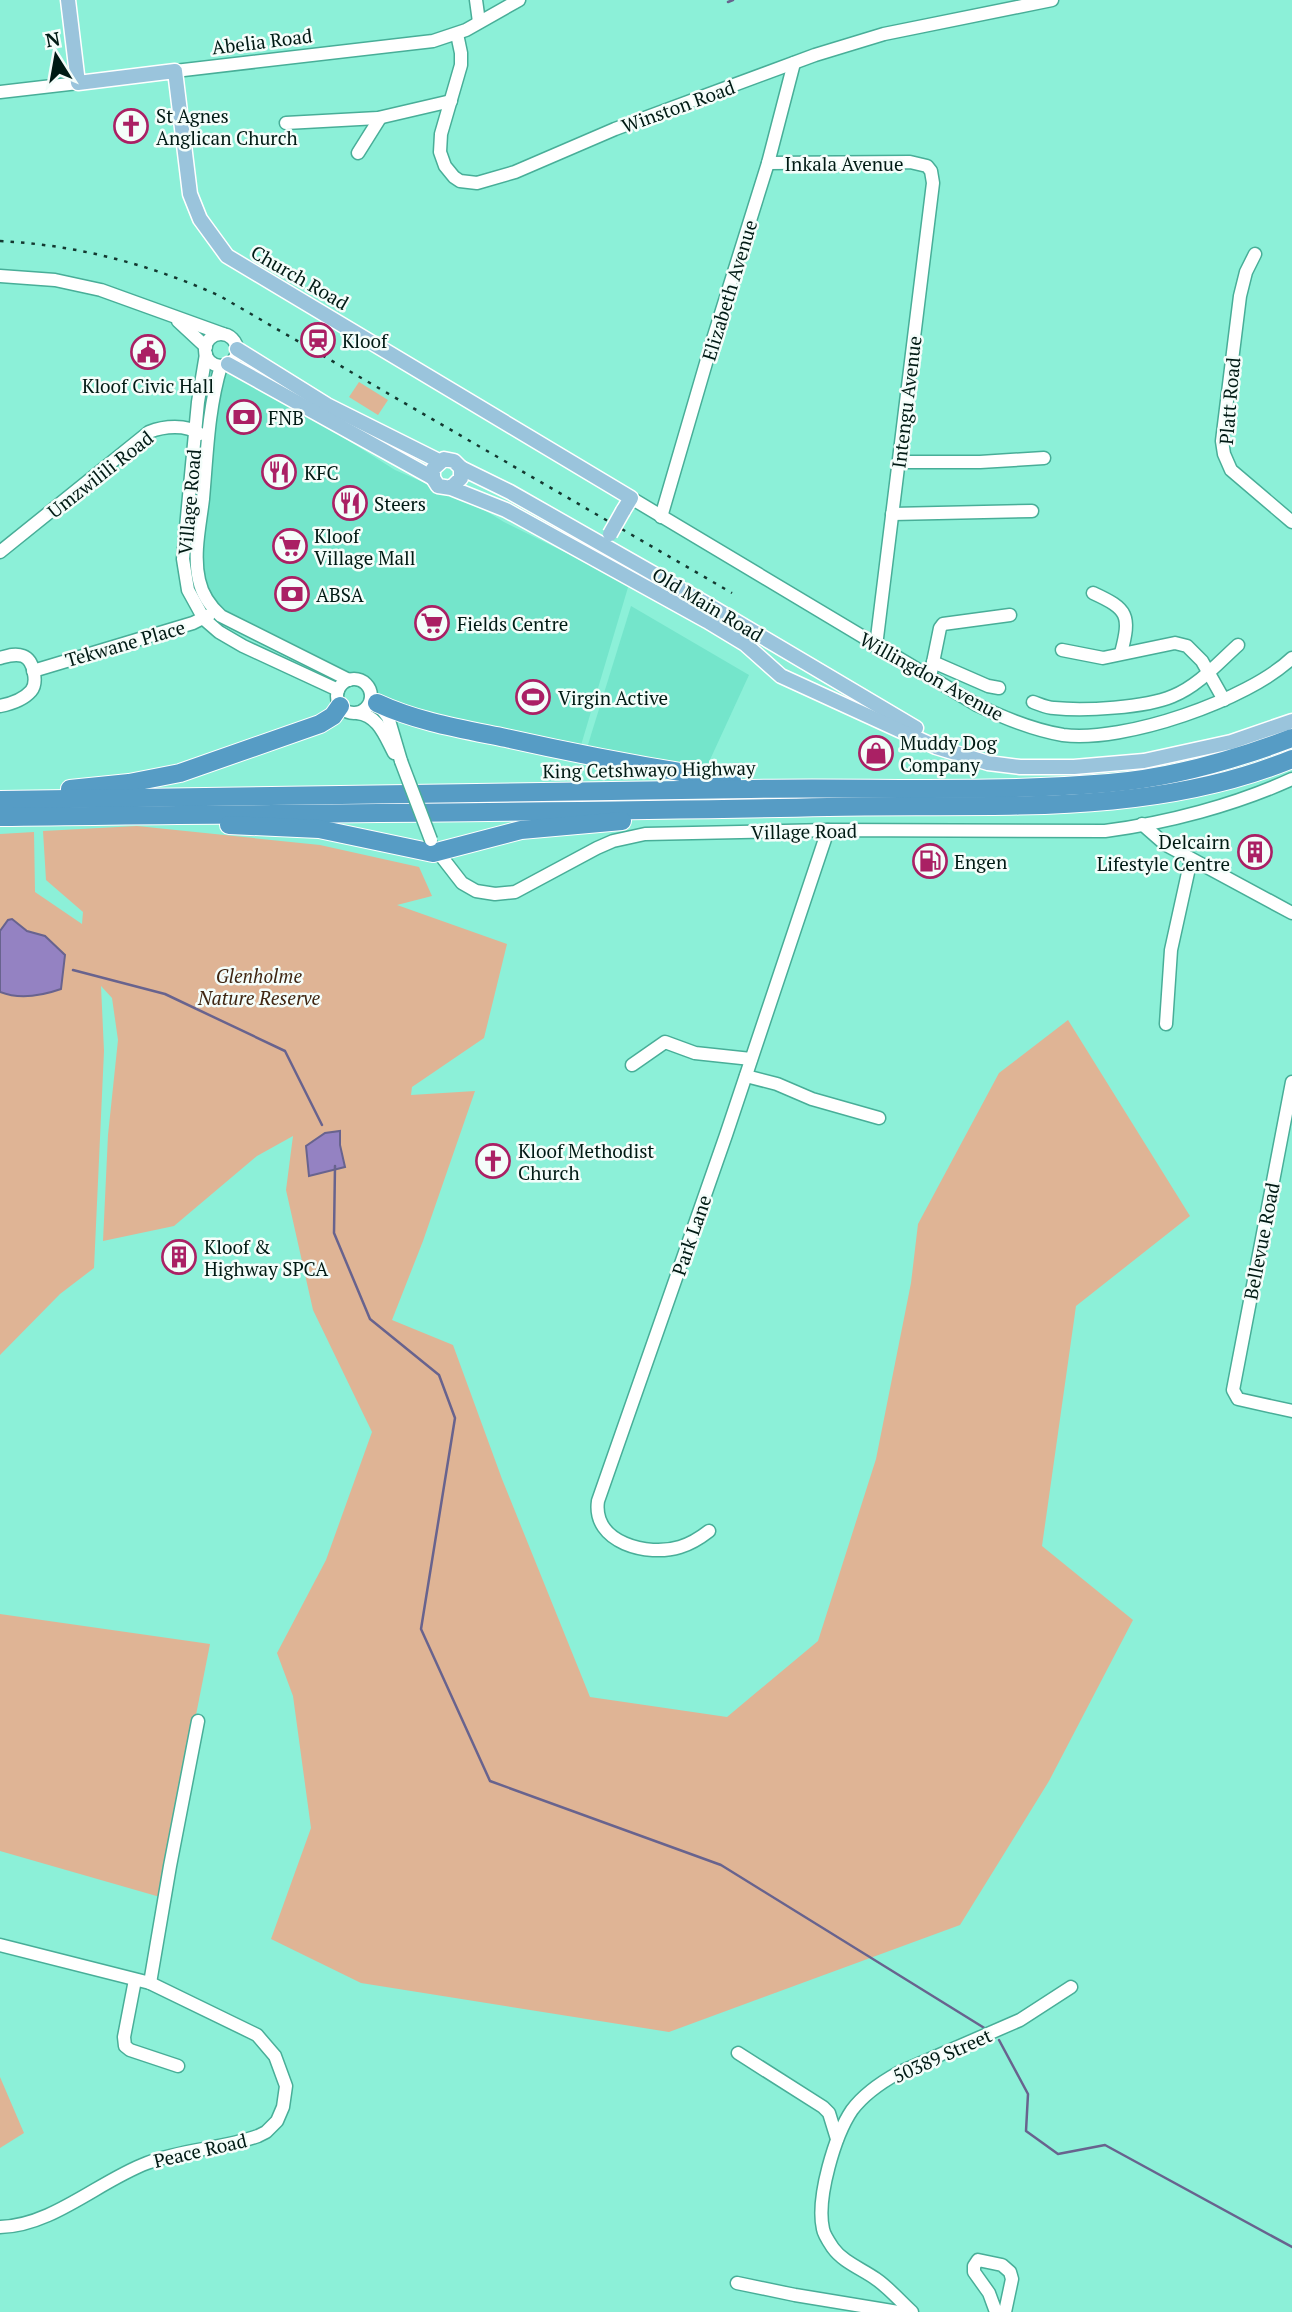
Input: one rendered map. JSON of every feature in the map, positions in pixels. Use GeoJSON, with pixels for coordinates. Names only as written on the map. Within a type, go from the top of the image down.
{"type":"FeatureCollection","features":[{"type":"Feature","properties":{"kind":"highway"},"geometry":{"type":"LineString","coordinates":[[374,701],[415,719],[582,755],[685,775],[780,788]]}},
{"type":"Feature","properties":{"kind":"highway"},"geometry":{"type":"LineString","coordinates":[[0,798],[129,783],[180,773],[320,724],[333,716],[345,703]]}},
{"type":"Feature","properties":{"kind":"highway","name":"King Cetshwayo Highway"},"geometry":{"type":"LineString","coordinates":[[0,798],[780,788],[995,788],[1110,783],[1201,766],[1251,753],[1292,738]]}},
{"type":"Feature","properties":{"kind":"highway","name":"King Cetshwayo Highway"},"geometry":{"type":"LineString","coordinates":[[0,817],[710,810],[1107,802],[1195,789],[1243,776],[1292,758]]}},
{"type":"Feature","properties":{"kind":"highway"},"geometry":{"type":"LineString","coordinates":[[128,815],[190,823],[319,829],[376,839],[425,852],[438,852],[456,851],[466,843],[521,830],[661,818],[710,810]]}},
{"type":"Feature","properties":{"kind":"main road"},"geometry":{"type":"LineString","coordinates":[[68,0],[78,83]]}},
{"type":"Feature","properties":{"kind":"main road","name":"Abelia Road"},"geometry":{"type":"LineString","coordinates":[[78,83],[175,71]]}},
{"type":"Feature","properties":{"kind":"main road","name":"Church Road"},"geometry":{"type":"LineString","coordinates":[[175,71],[190,194],[200,219],[227,256],[631,498]]}},
{"type":"Feature","properties":{"kind":"main road"},"geometry":{"type":"LineString","coordinates":[[151,74],[166,87],[179,110]]}},
{"type":"Feature","properties":{"kind":"main road"},"geometry":{"type":"LineString","coordinates":[[224,365],[433,478],[443,488],[451,488],[461,478],[458,464],[449,459],[439,461],[342,413],[237,349]]}},
{"type":"Feature","properties":{"kind":"main road"},"geometry":{"type":"LineString","coordinates":[[433,478],[433,469],[439,461]]}},
{"type":"Feature","properties":{"kind":"main road","name":"Old Main Road"},"geometry":{"type":"LineString","coordinates":[[461,468],[510,492],[795,655],[925,733],[946,749]]}},
{"type":"Feature","properties":{"kind":"main road","name":"Old Main Road"},"geometry":{"type":"LineString","coordinates":[[451,488],[506,510],[707,621],[745,644],[773,671],[817,695],[936,747],[974,759],[1042,767],[1108,766],[1187,753],[1255,735],[1292,721]]}},
{"type":"Feature","properties":{"kind":"main road"},"geometry":{"type":"LineString","coordinates":[[618,489],[623,510]]}},
{"type":"Feature","properties":{"kind":"main road"},"geometry":{"type":"LineString","coordinates":[[616,553],[610,534],[631,498]]}},
{"type":"Feature","properties":{"kind":"main road"},"geometry":{"type":"LineString","coordinates":[[589,538],[610,534]]}},
{"type":"Feature","properties":{"kind":"main road"},"geometry":{"type":"LineString","coordinates":[[787,678],[798,672],[795,655]]}},
{"type":"Feature","properties":{"kind":"main road"},"geometry":{"type":"LineString","coordinates":[[817,695],[821,683],[818,670]]}},
{"type":"Feature","properties":{"kind":"street"},"geometry":{"type":"LineString","coordinates":[[477,0],[479,22]]}},
{"type":"Feature","properties":{"kind":"street"},"geometry":{"type":"LineString","coordinates":[[483,0],[500,11]]}},
{"type":"Feature","properties":{"kind":"street","name":"Abelia Road"},"geometry":{"type":"LineString","coordinates":[[175,71],[433,41],[457,34],[519,0]]}},
{"type":"Feature","properties":{"kind":"street","name":"Winston Road"},"geometry":{"type":"LineString","coordinates":[[457,34],[461,59],[452,101],[439,141],[442,159],[449,171],[460,181],[477,183],[515,172],[615,129],[794,63],[884,34],[1052,0]]}},
{"type":"Feature","properties":{"kind":"street","name":"Elizabeth Avenue"},"geometry":{"type":"LineString","coordinates":[[661,517],[787,99],[794,63]]}},
{"type":"Feature","properties":{"kind":"street","name":"Abelia Road"},"geometry":{"type":"LineString","coordinates":[[0,92],[78,83]]}},
{"type":"Feature","properties":{"kind":"street"},"geometry":{"type":"LineString","coordinates":[[286,123],[380,118],[452,101]]}},
{"type":"Feature","properties":{"kind":"street"},"geometry":{"type":"LineString","coordinates":[[358,153],[380,118]]}},
{"type":"Feature","properties":{"kind":"street","name":"Inkala Avenue"},"geometry":{"type":"LineString","coordinates":[[768,163],[921,163]]}},
{"type":"Feature","properties":{"kind":"street","name":"Intengu Avenue"},"geometry":{"type":"LineString","coordinates":[[876,646],[933,183],[931,171],[921,163]]}},
{"type":"Feature","properties":{"kind":"street","name":"Platt Road"},"geometry":{"type":"LineString","coordinates":[[1255,254],[1245,272],[1240,296],[1222,442],[1231,470],[1292,522]]}},
{"type":"Feature","properties":{"kind":"street"},"geometry":{"type":"LineString","coordinates":[[0,276],[71,282],[117,295],[223,334],[234,341],[237,349],[234,358],[224,365],[213,363],[206,350],[174,318]]}},
{"type":"Feature","properties":{"kind":"street"},"geometry":{"type":"LineString","coordinates":[[206,350],[210,339],[223,334]]}},
{"type":"Feature","properties":{"kind":"street","name":"Village Road"},"geometry":{"type":"LineString","coordinates":[[206,350],[195,430],[184,573],[192,600],[204,619],[219,632],[368,715],[375,721],[401,761]]}},
{"type":"Feature","properties":{"kind":"street","name":"Village Road"},"geometry":{"type":"LineString","coordinates":[[216,611],[201,587],[197,569],[214,392],[224,365]]}},
{"type":"Feature","properties":{"kind":"street","name":"Umzwilili Road"},"geometry":{"type":"LineString","coordinates":[[0,552],[149,432],[164,427],[195,430]]}},
{"type":"Feature","properties":{"kind":"street"},"geometry":{"type":"LineString","coordinates":[[195,430],[208,440]]}},
{"type":"Feature","properties":{"kind":"street"},"geometry":{"type":"LineString","coordinates":[[899,461],[980,462],[1044,458]]}},
{"type":"Feature","properties":{"kind":"street","name":"Willingdon Avenue"},"geometry":{"type":"LineString","coordinates":[[631,498],[876,646],[993,712],[1015,722],[1062,735],[1090,735],[1169,719],[1224,700],[1262,680],[1292,658]]}},
{"type":"Feature","properties":{"kind":"street"},"geometry":{"type":"LineString","coordinates":[[892,514],[1032,511]]}},
{"type":"Feature","properties":{"kind":"street"},"geometry":{"type":"LineString","coordinates":[[1093,593],[1123,611],[1126,635],[1121,653]]}},
{"type":"Feature","properties":{"kind":"street"},"geometry":{"type":"LineString","coordinates":[[216,611],[235,624],[349,680],[360,680],[368,684],[374,701],[368,707],[345,703],[349,680]]}},
{"type":"Feature","properties":{"kind":"street","name":"Tekwane Place"},"geometry":{"type":"LineString","coordinates":[[33,671],[204,619],[216,611]]}},
{"type":"Feature","properties":{"kind":"street"},"geometry":{"type":"LineString","coordinates":[[930,677],[943,624],[1010,615]]}},
{"type":"Feature","properties":{"kind":"street"},"geometry":{"type":"LineString","coordinates":[[1062,650],[1103,658],[1175,643],[1187,646],[1202,661],[1224,700]]}},
{"type":"Feature","properties":{"kind":"street"},"geometry":{"type":"LineString","coordinates":[[1033,702],[1052,708],[1133,705],[1172,696],[1188,688],[1238,645]]}},
{"type":"Feature","properties":{"kind":"street"},"geometry":{"type":"LineString","coordinates":[[0,658],[12,655],[23,656],[29,660],[34,688],[29,694],[0,706]]}},
{"type":"Feature","properties":{"kind":"street"},"geometry":{"type":"LineString","coordinates":[[933,662],[992,688],[999,688]]}},
{"type":"Feature","properties":{"kind":"street","name":"Village Road"},"geometry":{"type":"LineString","coordinates":[[374,701],[388,717],[401,761],[438,852],[456,878],[483,892],[515,892],[597,848],[628,837],[660,833],[828,830],[1097,831],[1142,824],[1253,796],[1292,779]]}},
{"type":"Feature","properties":{"kind":"street"},"geometry":{"type":"LineString","coordinates":[[1142,824],[1166,845],[1292,913]]}},
{"type":"Feature","properties":{"kind":"street","name":"Park Lane"},"geometry":{"type":"LineString","coordinates":[[709,1531],[680,1547],[652,1551],[618,1540],[598,1521],[596,1511],[828,830]]}},
{"type":"Feature","properties":{"kind":"street"},"geometry":{"type":"LineString","coordinates":[[1166,1024],[1171,950],[1191,859]]}},
{"type":"Feature","properties":{"kind":"street"},"geometry":{"type":"LineString","coordinates":[[632,1065],[665,1042],[695,1053],[751,1059]]}},
{"type":"Feature","properties":{"kind":"street"},"geometry":{"type":"LineString","coordinates":[[746,1076],[879,1118]]}},
{"type":"Feature","properties":{"kind":"street","name":"Bellevue Road"},"geometry":{"type":"LineString","coordinates":[[1292,1082],[1233,1390],[1238,1399],[1292,1411]]}},
{"type":"Feature","properties":{"kind":"street"},"geometry":{"type":"LineString","coordinates":[[150,1983],[198,1721]]}},
{"type":"Feature","properties":{"kind":"street","name":"Peace Road"},"geometry":{"type":"LineString","coordinates":[[0,1945],[150,1983],[250,2030],[271,2049],[286,2086],[283,2107],[277,2120],[258,2136],[154,2160],[38,2219],[0,2227]]}},
{"type":"Feature","properties":{"kind":"street"},"geometry":{"type":"LineString","coordinates":[[135,1980],[124,2037],[126,2047],[178,2066]]}},
{"type":"Feature","properties":{"kind":"street","name":"50389 Street"},"geometry":{"type":"LineString","coordinates":[[912,2312],[878,2280],[838,2254],[826,2238],[822,2205],[837,2138],[852,2110],[880,2083],[1020,2020],[1071,1987]]}},
{"type":"Feature","properties":{"kind":"street"},"geometry":{"type":"LineString","coordinates":[[738,2053],[827,2111],[837,2138]]}},
{"type":"Feature","properties":{"kind":"street"},"geometry":{"type":"LineString","coordinates":[[996,2312],[989,2293],[974,2272],[978,2260],[1002,2265],[1010,2272],[1012,2279],[1005,2312]]}},
{"type":"Feature","properties":{"kind":"street"},"geometry":{"type":"LineString","coordinates":[[737,2283],[898,2312]]}},
{"type":"Feature","properties":{"kind":"shaded area"},"geometry":{"type":"Polygon","coordinates":[[[235,369],[395,470],[425,483],[438,493],[468,500],[504,522],[629,584],[579,752],[406,712],[371,693],[363,679],[347,676],[237,622],[209,597],[200,569],[210,433],[223,373],[235,369]]]}},
{"type":"Feature","properties":{"kind":"shaded area"},"geometry":{"type":"Polygon","coordinates":[[[631,606],[749,675],[703,775],[586,751],[631,606]]]}},
{"type":"Feature","properties":{"kind":"shaded area"},"geometry":{"type":"Polygon","coordinates":[[[12,919],[27,931],[45,936],[65,955],[61,989],[30,996],[0,992],[0,931],[8,920],[12,919]]]}},
{"type":"Feature","properties":{"kind":"shaded area"},"geometry":{"type":"Polygon","coordinates":[[[340,1131],[345,1167],[309,1176],[306,1146],[325,1133],[340,1131]]]}},
{"type":"Feature","properties":{"kind":"green space"},"geometry":{"type":"Polygon","coordinates":[[[359,382],[388,400],[378,415],[349,397],[359,382]]]}},
{"type":"Feature","properties":{"kind":"green space","name":"Glenholme Nature Reserve"},"geometry":{"type":"Polygon","coordinates":[[[137,826],[320,845],[419,867],[432,896],[397,905],[507,944],[484,1038],[412,1087],[411,1095],[475,1091],[423,1241],[392,1320],[453,1345],[502,1479],[590,1697],[727,1717],[818,1641],[876,1459],[911,1283],[918,1224],[999,1073],[1068,1020],[1190,1216],[1076,1306],[1042,1546],[1133,1620],[1049,1781],[960,1925],[669,2032],[361,1983],[271,1939],[311,1828],[293,1696],[277,1653],[326,1560],[372,1432],[313,1310],[286,1190],[293,1136],[257,1156],[174,1226],[103,1241],[108,1135],[118,1040],[112,998],[101,986],[104,1051],[94,1268],[60,1294],[0,1355],[0,834],[34,832],[35,892],[82,924],[83,912],[46,880],[43,831],[137,826]]]}},
{"type":"Feature","properties":{"kind":"green space"},"geometry":{"type":"Polygon","coordinates":[[[0,1614],[210,1644],[160,1897],[0,1851],[0,1614]]]}},
{"type":"Feature","properties":{"kind":"green space"},"geometry":{"type":"Polygon","coordinates":[[[0,2077],[24,2133],[0,2148],[0,2077]]]}},
{"type":"Feature","properties":{"kind":"waterway"},"geometry":{"type":"LineString","coordinates":[[728,2],[733,0]]}},
{"type":"Feature","properties":{"kind":"waterway"},"geometry":{"type":"LineString","coordinates":[[73,970],[165,994],[285,1051],[322,1125]]}},
{"type":"Feature","properties":{"kind":"waterway"},"geometry":{"type":"LineString","coordinates":[[335,1166],[334,1233],[370,1319],[439,1375],[455,1418],[421,1629],[490,1781],[721,1865],[986,2029]]}},
{"type":"Feature","properties":{"kind":"waterway"},"geometry":{"type":"LineString","coordinates":[[999,2040],[1028,2094],[1026,2131],[1058,2154],[1105,2145],[1292,2247]]}},
{"type":"Feature","properties":{"kind":"railway"},"geometry":{"type":"LineString","coordinates":[[0,241],[57,247],[112,258],[166,274],[220,296],[732,593]]}},
{"type":"Feature","properties":{"kind":"place","name":"St Agnes Anglican Church"},"geometry":{"type":"Point","coordinates":[131,126]}},
{"type":"Feature","properties":{"kind":"place","name":"Kloof"},"geometry":{"type":"Point","coordinates":[318,340]}},
{"type":"Feature","properties":{"kind":"place","name":"Kloof Civic Hall"},"geometry":{"type":"Point","coordinates":[148,352]}},
{"type":"Feature","properties":{"kind":"place","name":"FNB"},"geometry":{"type":"Point","coordinates":[244,417]}},
{"type":"Feature","properties":{"kind":"place","name":"KFC"},"geometry":{"type":"Point","coordinates":[279,472]}},
{"type":"Feature","properties":{"kind":"place","name":"Steers"},"geometry":{"type":"Point","coordinates":[350,503]}},
{"type":"Feature","properties":{"kind":"place","name":"Kloof Village Mall"},"geometry":{"type":"Point","coordinates":[290,546]}},
{"type":"Feature","properties":{"kind":"place","name":"ABSA"},"geometry":{"type":"Point","coordinates":[292,594]}},
{"type":"Feature","properties":{"kind":"place","name":"Fields Centre"},"geometry":{"type":"Point","coordinates":[432,623]}},
{"type":"Feature","properties":{"kind":"place","name":"Virgin Active"},"geometry":{"type":"Point","coordinates":[533,697]}},
{"type":"Feature","properties":{"kind":"place","name":"Muddy Dog Company"},"geometry":{"type":"Point","coordinates":[876,753]}},
{"type":"Feature","properties":{"kind":"place","name":"Delcairn Lifestyle Centre"},"geometry":{"type":"Point","coordinates":[1255,852]}},
{"type":"Feature","properties":{"kind":"place","name":"Engen"},"geometry":{"type":"Point","coordinates":[930,861]}},
{"type":"Feature","properties":{"kind":"place","name":"Kloof Methodist Church"},"geometry":{"type":"Point","coordinates":[493,1161]}},
{"type":"Feature","properties":{"kind":"place","name":"Kloof & Highway SPCA"},"geometry":{"type":"Point","coordinates":[179,1257]}}]}
